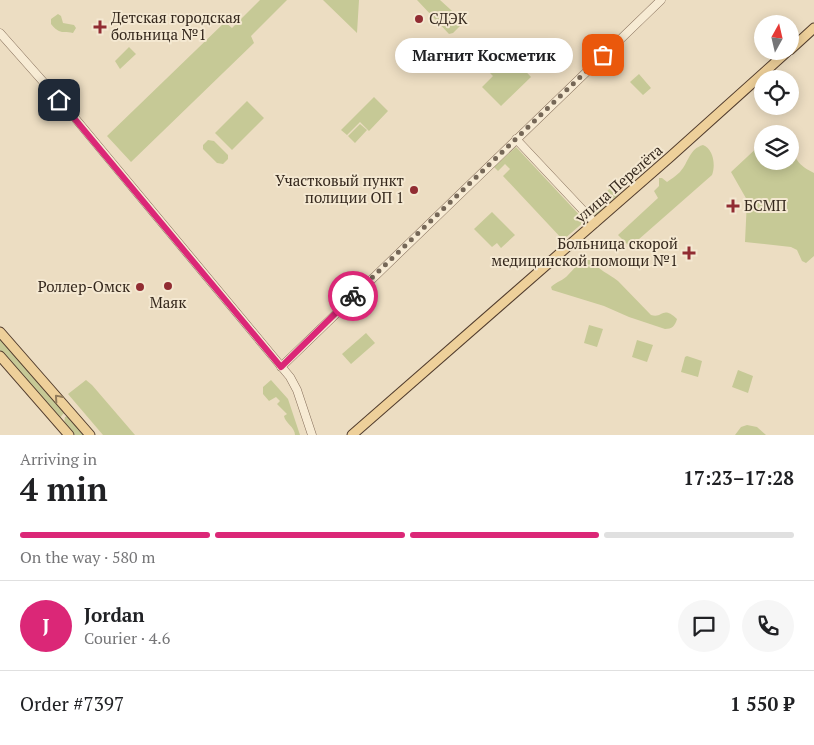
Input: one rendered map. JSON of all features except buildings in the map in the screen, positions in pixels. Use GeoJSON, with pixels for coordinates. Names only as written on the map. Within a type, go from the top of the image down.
{"type":"FeatureCollection","features":[{"type":"Feature","properties":{"kind":"main road","name":"улица Перелёта"},"geometry":{"type":"LineString","coordinates":[[799,41],[814,28]]}},
{"type":"Feature","properties":{"kind":"main road","name":"улица Перелёта"},"geometry":{"type":"LineString","coordinates":[[352,435],[595,223],[778,60]]}},
{"type":"Feature","properties":{"kind":"main road"},"geometry":{"type":"LineString","coordinates":[[0,332],[90,435]]}},
{"type":"Feature","properties":{"kind":"main road"},"geometry":{"type":"LineString","coordinates":[[0,356],[70,435]]}},
{"type":"Feature","properties":{"kind":"main road"},"geometry":{"type":"LineString","coordinates":[[12,370],[22,366],[24,360]]}},
{"type":"Feature","properties":{"kind":"main road"},"geometry":{"type":"LineString","coordinates":[[60,424],[63,418],[72,414]]}},
{"type":"Feature","properties":{"kind":"street"},"geometry":{"type":"LineString","coordinates":[[281,367],[661,0]]}},
{"type":"Feature","properties":{"kind":"street"},"geometry":{"type":"LineString","coordinates":[[0,33],[70,112],[290,377],[297,390],[312,435]]}},
{"type":"Feature","properties":{"kind":"street"},"geometry":{"type":"LineString","coordinates":[[516,139],[595,223]]}},
{"type":"Feature","properties":{"kind":"green space"},"geometry":{"type":"Polygon","coordinates":[[[260,0],[287,0],[251,36],[254,43],[131,162],[107,136],[225,22],[232,28],[260,0]]]}},
{"type":"Feature","properties":{"kind":"green space"},"geometry":{"type":"Polygon","coordinates":[[[323,0],[359,0],[357,33],[323,0]]]}},
{"type":"Feature","properties":{"kind":"green space"},"geometry":{"type":"Polygon","coordinates":[[[417,0],[440,0],[463,23],[453,33],[449,34],[417,0]]]}},
{"type":"Feature","properties":{"kind":"green space"},"geometry":{"type":"Polygon","coordinates":[[[58,14],[61,16],[63,23],[74,25],[76,28],[73,33],[54,28],[51,24],[51,19],[58,14]]]}},
{"type":"Feature","properties":{"kind":"green space"},"geometry":{"type":"Polygon","coordinates":[[[518,45],[525,51],[515,60],[531,77],[501,106],[482,87],[493,76],[490,73],[518,45]]]}},
{"type":"Feature","properties":{"kind":"green space"},"geometry":{"type":"Polygon","coordinates":[[[129,47],[136,54],[120,69],[115,61],[129,47]]]}},
{"type":"Feature","properties":{"kind":"green space"},"geometry":{"type":"Polygon","coordinates":[[[639,74],[651,88],[643,95],[630,82],[639,74]]]}},
{"type":"Feature","properties":{"kind":"green space"},"geometry":{"type":"Polygon","coordinates":[[[374,97],[388,111],[369,131],[360,122],[347,135],[341,130],[374,97]]]}},
{"type":"Feature","properties":{"kind":"green space"},"geometry":{"type":"Polygon","coordinates":[[[247,101],[264,118],[232,150],[215,133],[247,101]]]}},
{"type":"Feature","properties":{"kind":"green space"},"geometry":{"type":"Polygon","coordinates":[[[360,124],[367,130],[355,143],[348,136],[360,124]]]}},
{"type":"Feature","properties":{"kind":"green space"},"geometry":{"type":"Polygon","coordinates":[[[208,140],[214,141],[228,155],[228,159],[223,164],[217,163],[203,149],[203,145],[208,140]]]}},
{"type":"Feature","properties":{"kind":"green space"},"geometry":{"type":"Polygon","coordinates":[[[703,145],[713,157],[712,175],[630,247],[618,235],[658,198],[654,191],[659,186],[659,178],[667,182],[675,176],[680,172],[695,150],[703,145]]]}},
{"type":"Feature","properties":{"kind":"green space"},"geometry":{"type":"Polygon","coordinates":[[[516,147],[585,221],[563,240],[503,176],[510,169],[505,164],[498,171],[494,167],[516,147]]]}},
{"type":"Feature","properties":{"kind":"green space"},"geometry":{"type":"Polygon","coordinates":[[[754,150],[754,170],[799,170],[799,163],[814,173],[814,256],[806,263],[802,261],[797,250],[791,247],[745,242],[747,200],[731,172],[754,150]]]}},
{"type":"Feature","properties":{"kind":"green space"},"geometry":{"type":"Polygon","coordinates":[[[631,170],[634,173],[615,189],[619,194],[594,216],[588,208],[631,170]]]}},
{"type":"Feature","properties":{"kind":"green space"},"geometry":{"type":"Polygon","coordinates":[[[492,212],[515,235],[501,248],[497,243],[492,247],[474,229],[492,212]]]}},
{"type":"Feature","properties":{"kind":"green space"},"geometry":{"type":"Polygon","coordinates":[[[584,260],[590,260],[618,281],[651,315],[668,313],[672,315],[677,319],[674,325],[671,328],[665,329],[604,306],[552,290],[551,287],[566,277],[584,260]]]}},
{"type":"Feature","properties":{"kind":"green space"},"geometry":{"type":"Polygon","coordinates":[[[589,325],[603,329],[597,347],[584,343],[589,325]]]}},
{"type":"Feature","properties":{"kind":"green space"},"geometry":{"type":"Polygon","coordinates":[[[366,333],[375,343],[351,364],[342,354],[366,333]]]}},
{"type":"Feature","properties":{"kind":"green space"},"geometry":{"type":"Polygon","coordinates":[[[0,337],[67,412],[60,418],[0,350],[0,337]]]}},
{"type":"Feature","properties":{"kind":"green space"},"geometry":{"type":"Polygon","coordinates":[[[637,340],[653,345],[647,362],[632,357],[637,340]]]}},
{"type":"Feature","properties":{"kind":"green space"},"geometry":{"type":"Polygon","coordinates":[[[685,357],[702,361],[698,377],[681,372],[685,357]]]}},
{"type":"Feature","properties":{"kind":"green space"},"geometry":{"type":"Polygon","coordinates":[[[738,370],[753,376],[748,393],[732,387],[738,370]]]}},
{"type":"Feature","properties":{"kind":"green space"},"geometry":{"type":"Polygon","coordinates":[[[86,380],[135,435],[103,435],[68,394],[86,380]]]}},
{"type":"Feature","properties":{"kind":"green space"},"geometry":{"type":"Polygon","coordinates":[[[271,380],[288,399],[300,435],[295,435],[295,432],[285,418],[284,416],[287,414],[277,404],[280,401],[276,397],[269,401],[263,394],[263,387],[271,380]]]}},
{"type":"Feature","properties":{"kind":"green space"},"geometry":{"type":"Polygon","coordinates":[[[68,416],[86,435],[75,435],[64,423],[65,417],[68,416]]]}},
{"type":"Feature","properties":{"kind":"green space"},"geometry":{"type":"Polygon","coordinates":[[[747,425],[757,427],[766,435],[735,435],[741,427],[747,425]]]}},
{"type":"Feature","properties":{"kind":"way so far"},"geometry":{"type":"LineString","coordinates":[[353,296],[603,55]]}},
{"type":"Feature","properties":{"kind":"place","name":"СДЭК"},"geometry":{"type":"Point","coordinates":[419,19]}},
{"type":"Feature","properties":{"kind":"place","name":"Детская городская больница №1"},"geometry":{"type":"Point","coordinates":[100,27]}},
{"type":"Feature","properties":{"kind":"place","name":"Магнит Косметик"},"geometry":{"type":"Point","coordinates":[603,55]}},
{"type":"Feature","properties":{"kind":"place","name":"Участковый пункт полиции ОП 1"},"geometry":{"type":"Point","coordinates":[414,190]}},
{"type":"Feature","properties":{"kind":"place","name":"БСМП"},"geometry":{"type":"Point","coordinates":[733,206]}},
{"type":"Feature","properties":{"kind":"place","name":"Больница скорой медицинской помощи №1"},"geometry":{"type":"Point","coordinates":[689,253]}},
{"type":"Feature","properties":{"kind":"place","name":"Маяк"},"geometry":{"type":"Point","coordinates":[168,286]}},
{"type":"Feature","properties":{"kind":"place","name":"Роллер-Омск"},"geometry":{"type":"Point","coordinates":[140,287]}},
{"type":"Feature","properties":{"kind":"route"},"geometry":{"type":"LineString","coordinates":[[59,100],[281,367],[353,296]]}}]}
